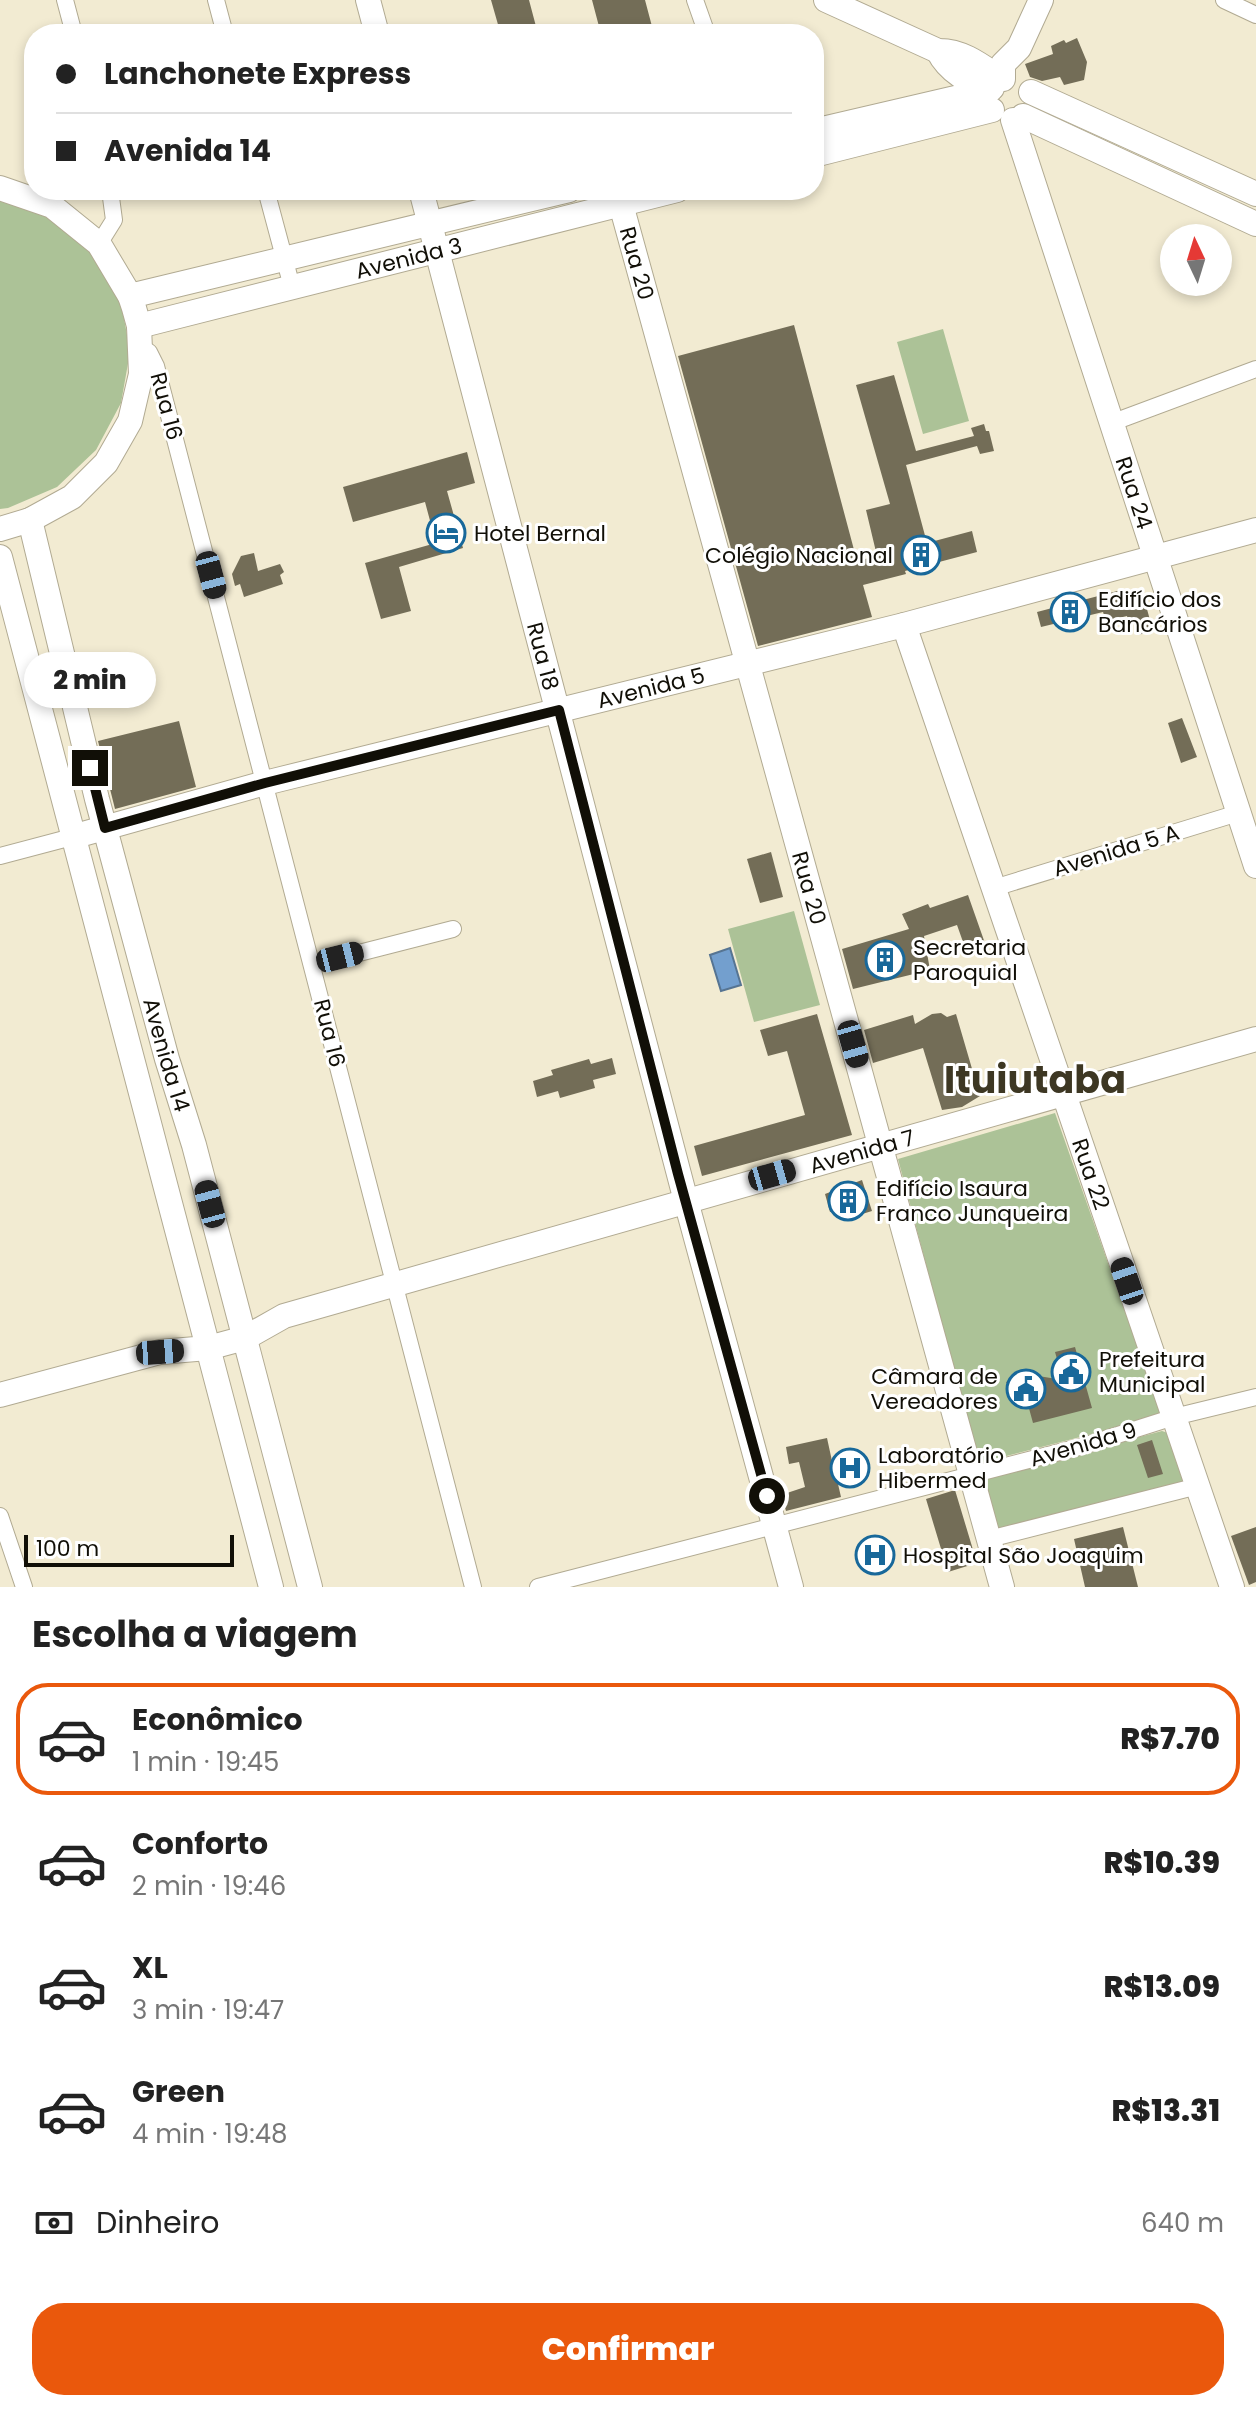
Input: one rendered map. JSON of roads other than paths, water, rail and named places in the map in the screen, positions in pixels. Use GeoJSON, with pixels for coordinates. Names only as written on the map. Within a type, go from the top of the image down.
{"type":"FeatureCollection","features":[{"type":"Feature","properties":{"kind":"street"},"geometry":{"type":"LineString","coordinates":[[65,0],[71,24]]}},
{"type":"Feature","properties":{"kind":"street"},"geometry":{"type":"LineString","coordinates":[[216,0],[222,24]]}},
{"type":"Feature","properties":{"kind":"street"},"geometry":{"type":"LineString","coordinates":[[368,0],[374,24]]}},
{"type":"Feature","properties":{"kind":"street"},"geometry":{"type":"LineString","coordinates":[[695,0],[703,24]]}},
{"type":"Feature","properties":{"kind":"street"},"geometry":{"type":"LineString","coordinates":[[826,0],[938,51],[949,51],[968,58],[1007,95],[1256,224]]}},
{"type":"Feature","properties":{"kind":"street"},"geometry":{"type":"LineString","coordinates":[[1007,95],[1003,64],[1019,48],[1041,0]]}},
{"type":"Feature","properties":{"kind":"street"},"geometry":{"type":"LineString","coordinates":[[1224,0],[1256,15]]}},
{"type":"Feature","properties":{"kind":"street"},"geometry":{"type":"LineString","coordinates":[[824,152],[1007,95]]}},
{"type":"Feature","properties":{"kind":"street"},"geometry":{"type":"LineString","coordinates":[[824,129],[1007,95],[1256,194]]}},
{"type":"Feature","properties":{"kind":"street","name":"Rua 24"},"geometry":{"type":"LineString","coordinates":[[1007,95],[1256,866]]}},
{"type":"Feature","properties":{"kind":"street"},"geometry":{"type":"LineString","coordinates":[[0,188],[24,196]]}},
{"type":"Feature","properties":{"kind":"street"},"geometry":{"type":"LineString","coordinates":[[0,529],[30,520],[72,497],[106,463],[130,421],[141,374],[139,337],[130,296],[99,244],[52,206],[35,200]]}},
{"type":"Feature","properties":{"kind":"street"},"geometry":{"type":"LineString","coordinates":[[99,244],[114,220],[111,200]]}},
{"type":"Feature","properties":{"kind":"street"},"geometry":{"type":"LineString","coordinates":[[269,200],[292,287]]}},
{"type":"Feature","properties":{"kind":"street","name":"Rua 18"},"geometry":{"type":"LineString","coordinates":[[424,200],[686,1201],[791,1587]]}},
{"type":"Feature","properties":{"kind":"street","name":"Avenida 3"},"geometry":{"type":"LineString","coordinates":[[130,296],[528,200]]}},
{"type":"Feature","properties":{"kind":"street","name":"Avenida 3"},"geometry":{"type":"LineString","coordinates":[[139,337],[292,287],[437,251],[610,200]]}},
{"type":"Feature","properties":{"kind":"street","name":"Rua 20"},"geometry":{"type":"LineString","coordinates":[[621,200],[1002,1587]]}},
{"type":"Feature","properties":{"kind":"street","name":"Rua 16"},"geometry":{"type":"LineString","coordinates":[[139,337],[156,366],[473,1587]]}},
{"type":"Feature","properties":{"kind":"street"},"geometry":{"type":"LineString","coordinates":[[1111,423],[1256,369]]}},
{"type":"Feature","properties":{"kind":"street","name":"Avenida 14"},"geometry":{"type":"LineString","coordinates":[[30,520],[105,828],[167,1059],[194,1145],[310,1587]]}},
{"type":"Feature","properties":{"kind":"street","name":"Avenida 5"},"geometry":{"type":"LineString","coordinates":[[0,856],[265,783],[904,625],[1256,530]]}},
{"type":"Feature","properties":{"kind":"street","name":"Avenida 14"},"geometry":{"type":"LineString","coordinates":[[0,557],[271,1587]]}},
{"type":"Feature","properties":{"kind":"street","name":"Rua 22"},"geometry":{"type":"LineString","coordinates":[[904,625],[1232,1587]]}},
{"type":"Feature","properties":{"kind":"street","name":"Avenida 5 A"},"geometry":{"type":"LineString","coordinates":[[994,888],[1238,813]]}},
{"type":"Feature","properties":{"kind":"street"},"geometry":{"type":"LineString","coordinates":[[312,965],[453,929]]}},
{"type":"Feature","properties":{"kind":"street","name":"Avenida 7"},"geometry":{"type":"LineString","coordinates":[[0,1395],[160,1352],[202,1327],[243,1328],[1256,1039]]}},
{"type":"Feature","properties":{"kind":"street"},"geometry":{"type":"LineString","coordinates":[[134,1067],[154,1073],[162,1068],[167,1059]]}},
{"type":"Feature","properties":{"kind":"street"},"geometry":{"type":"LineString","coordinates":[[141,1098],[156,1087],[168,1087],[177,1093]]}},
{"type":"Feature","properties":{"kind":"street"},"geometry":{"type":"LineString","coordinates":[[202,1327],[205,1309],[218,1309],[233,1294]]}},
{"type":"Feature","properties":{"kind":"street"},"geometry":{"type":"LineString","coordinates":[[216,1378],[219,1366],[226,1359],[241,1359],[252,1368]]}},
{"type":"Feature","properties":{"kind":"street","name":"Avenida 9"},"geometry":{"type":"LineString","coordinates":[[538,1587],[1083,1446],[1174,1417],[1256,1397]]}},
{"type":"Feature","properties":{"kind":"street"},"geometry":{"type":"LineString","coordinates":[[989,1539],[1198,1486]]}},
{"type":"Feature","properties":{"kind":"street"},"geometry":{"type":"LineString","coordinates":[[0,1516],[24,1587]]}},
{"type":"Feature","properties":{"kind":"water"},"geometry":{"type":"Polygon","coordinates":[[[730,948],[741,985],[721,991],[710,955],[730,948]]]}},
{"type":"Feature","properties":{"kind":"place","name":"Hotel Bernal"},"geometry":{"type":"Point","coordinates":[446,533]}},
{"type":"Feature","properties":{"kind":"place","name":"Colégio Nacional"},"geometry":{"type":"Point","coordinates":[921,555]}},
{"type":"Feature","properties":{"kind":"place","name":"Edifício dos Bancários"},"geometry":{"type":"Point","coordinates":[1070,612]}},
{"type":"Feature","properties":{"kind":"place","name":"Secretaria Paroquial"},"geometry":{"type":"Point","coordinates":[885,960]}},
{"type":"Feature","properties":{"kind":"place","name":"Edifício Isaura Franco Junqueira"},"geometry":{"type":"Point","coordinates":[848,1201]}},
{"type":"Feature","properties":{"kind":"place","name":"Prefeitura Municipal"},"geometry":{"type":"Point","coordinates":[1071,1372]}},
{"type":"Feature","properties":{"kind":"place","name":"Câmara de Vereadores"},"geometry":{"type":"Point","coordinates":[1026,1389]}},
{"type":"Feature","properties":{"kind":"place","name":"Laboratório Hibermed"},"geometry":{"type":"Point","coordinates":[850,1468]}},
{"type":"Feature","properties":{"kind":"place","name":"Hospital São Joaquim"},"geometry":{"type":"Point","coordinates":[875,1555]}},
{"type":"Feature","properties":{"kind":"district","name":"Ituiutaba"},"geometry":{"type":"Point","coordinates":[1035,1080]}}]}
